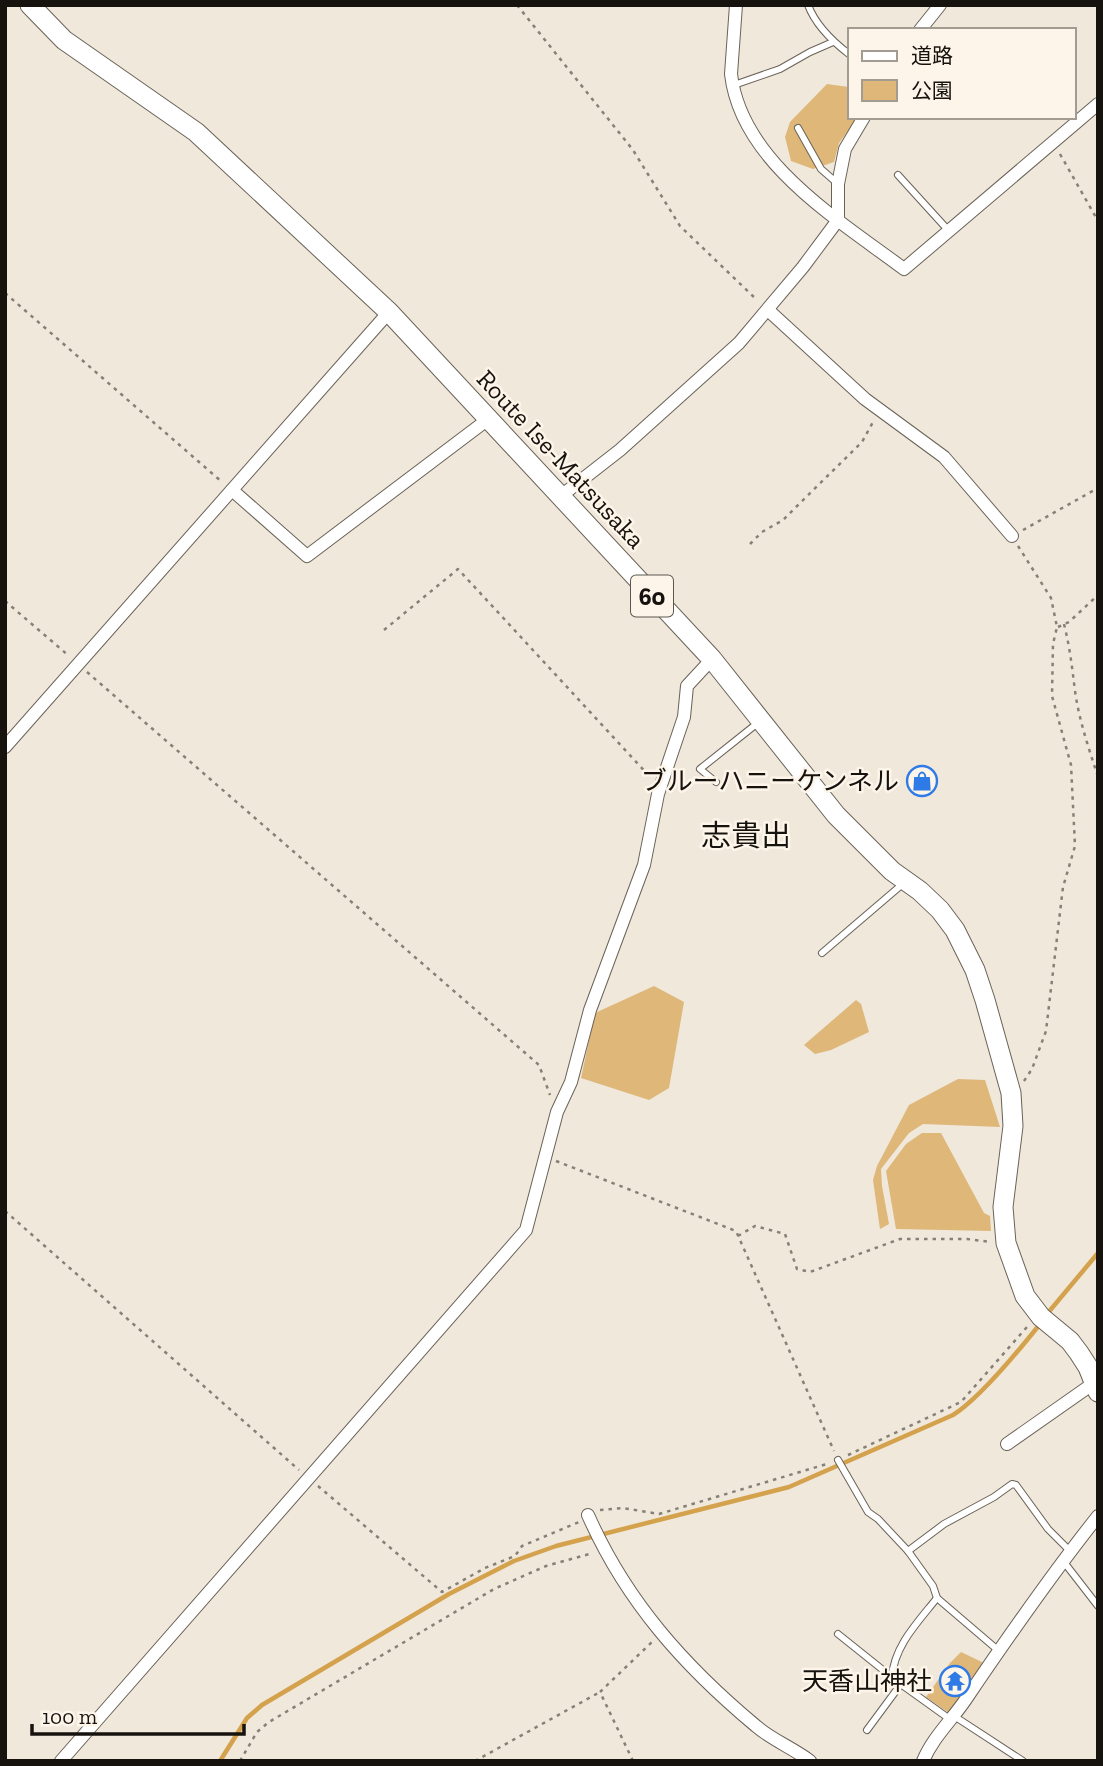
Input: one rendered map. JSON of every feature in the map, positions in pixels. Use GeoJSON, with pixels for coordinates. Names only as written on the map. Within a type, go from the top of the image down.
{"type":"FeatureCollection","features":[{"type":"Feature","properties":{"kind":"main road","name":"Route Ise-Matsusaka"},"geometry":{"type":"LineString","coordinates":[[30,5],[64,40],[196,132],[389,312],[712,659],[836,815],[892,871],[940,909],[964,947],[985,1000],[1011,1093],[1013,1126],[1003,1207],[1006,1243],[1025,1296],[1043,1318],[1070,1341],[1096,1388]]}},
{"type":"Feature","properties":{"kind":"street"},"geometry":{"type":"LineString","coordinates":[[736,5],[731,74],[744,117],[755,140],[768,159],[838,220],[904,269],[1098,104]]}},
{"type":"Feature","properties":{"kind":"street"},"geometry":{"type":"LineString","coordinates":[[922,28],[940,5]]}},
{"type":"Feature","properties":{"kind":"street"},"geometry":{"type":"LineString","coordinates":[[561,496],[670,407],[739,343],[768,310],[838,220],[838,184],[845,149],[863,119]]}},
{"type":"Feature","properties":{"kind":"street"},"geometry":{"type":"LineString","coordinates":[[768,310],[880,410],[944,457],[1012,536]]}},
{"type":"Feature","properties":{"kind":"street"},"geometry":{"type":"LineString","coordinates":[[5,747],[389,312]]}},
{"type":"Feature","properties":{"kind":"street"},"geometry":{"type":"LineString","coordinates":[[232,490],[307,556],[487,420]]}},
{"type":"Feature","properties":{"kind":"street"},"geometry":{"type":"LineString","coordinates":[[61,1761],[526,1230],[557,1112],[571,1082],[590,1010],[644,865],[661,788],[684,717],[687,686],[712,659]]}},
{"type":"Feature","properties":{"kind":"street"},"geometry":{"type":"LineString","coordinates":[[1007,1444],[1096,1388]]}},
{"type":"Feature","properties":{"kind":"street"},"geometry":{"type":"LineString","coordinates":[[588,1515],[633,1598],[660,1634],[758,1728],[810,1761]]}},
{"type":"Feature","properties":{"kind":"street"},"geometry":{"type":"LineString","coordinates":[[923,1761],[929,1746],[952,1718],[1060,1563],[1098,1516]]}},
{"type":"Feature","properties":{"kind":"lane"},"geometry":{"type":"LineString","coordinates":[[808,5],[812,16],[833,42],[848,53]]}},
{"type":"Feature","properties":{"kind":"lane"},"geometry":{"type":"LineString","coordinates":[[733,86],[780,69],[833,42]]}},
{"type":"Feature","properties":{"kind":"lane"},"geometry":{"type":"LineString","coordinates":[[798,128],[821,169],[838,184]]}},
{"type":"Feature","properties":{"kind":"lane"},"geometry":{"type":"LineString","coordinates":[[898,175],[948,230]]}},
{"type":"Feature","properties":{"kind":"lane"},"geometry":{"type":"LineString","coordinates":[[716,782],[700,769],[762,719]]}},
{"type":"Feature","properties":{"kind":"lane"},"geometry":{"type":"LineString","coordinates":[[822,953],[906,881]]}},
{"type":"Feature","properties":{"kind":"lane"},"geometry":{"type":"LineString","coordinates":[[840,1464],[868,1512],[908,1550],[933,1586],[937,1598],[999,1651]]}},
{"type":"Feature","properties":{"kind":"lane"},"geometry":{"type":"LineString","coordinates":[[908,1550],[944,1524],[995,1497],[1012,1484],[1016,1485],[1048,1529],[1070,1551]]}},
{"type":"Feature","properties":{"kind":"lane"},"geometry":{"type":"LineString","coordinates":[[1060,1563],[1067,1566],[1098,1606]]}},
{"type":"Feature","properties":{"kind":"lane"},"geometry":{"type":"LineString","coordinates":[[892,1677],[893,1661],[937,1598]]}},
{"type":"Feature","properties":{"kind":"lane"},"geometry":{"type":"LineString","coordinates":[[838,1634],[901,1684],[1023,1761]]}},
{"type":"Feature","properties":{"kind":"lane"},"geometry":{"type":"LineString","coordinates":[[867,1730],[901,1684]]}},
{"type":"Feature","properties":{"kind":"path"},"geometry":{"type":"LineString","coordinates":[[517,5],[633,150],[680,226],[768,310]]}},
{"type":"Feature","properties":{"kind":"path"},"geometry":{"type":"LineString","coordinates":[[1054,143],[1098,221]]}},
{"type":"Feature","properties":{"kind":"path"},"geometry":{"type":"LineString","coordinates":[[5,293],[232,490]]}},
{"type":"Feature","properties":{"kind":"path"},"geometry":{"type":"LineString","coordinates":[[750,544],[762,532],[783,520],[862,442],[880,410]]}},
{"type":"Feature","properties":{"kind":"path"},"geometry":{"type":"LineString","coordinates":[[1032,1069],[1046,1031],[1063,887],[1075,846],[1071,765],[1052,696],[1057,627],[1051,598],[1012,536],[1098,488]]}},
{"type":"Feature","properties":{"kind":"path"},"geometry":{"type":"LineString","coordinates":[[384,630],[458,569],[661,788]]}},
{"type":"Feature","properties":{"kind":"path"},"geometry":{"type":"LineString","coordinates":[[1057,627],[1098,595]]}},
{"type":"Feature","properties":{"kind":"path"},"geometry":{"type":"LineString","coordinates":[[5,601],[539,1065],[557,1112]]}},
{"type":"Feature","properties":{"kind":"path"},"geometry":{"type":"LineString","coordinates":[[1064,624],[1073,659],[1075,690],[1083,732],[1098,778]]}},
{"type":"Feature","properties":{"kind":"path"},"geometry":{"type":"LineString","coordinates":[[547,1157],[736,1231],[840,1464]]}},
{"type":"Feature","properties":{"kind":"path"},"geometry":{"type":"LineString","coordinates":[[5,1211],[309,1479],[442,1592],[485,1568],[515,1556],[522,1546],[574,1526],[598,1511],[622,1508],[659,1514],[840,1464],[961,1402],[1043,1318]]}},
{"type":"Feature","properties":{"kind":"path"},"geometry":{"type":"LineString","coordinates":[[738,1236],[755,1226],[785,1234],[797,1269],[810,1272],[900,1239],[967,1239],[1006,1243]]}},
{"type":"Feature","properties":{"kind":"path"},"geometry":{"type":"LineString","coordinates":[[240,1761],[257,1732],[269,1722],[494,1588],[600,1541]]}},
{"type":"Feature","properties":{"kind":"path"},"geometry":{"type":"LineString","coordinates":[[475,1761],[600,1692],[660,1634]]}},
{"type":"Feature","properties":{"kind":"path"},"geometry":{"type":"LineString","coordinates":[[600,1692],[633,1761]]}},
{"type":"Feature","properties":{"kind":"green space"},"geometry":{"type":"Polygon","coordinates":[[[827,84],[848,87],[848,119],[857,119],[839,143],[834,162],[813,169],[791,161],[785,137],[790,122],[827,84]]]}},
{"type":"Feature","properties":{"kind":"green space"},"geometry":{"type":"Polygon","coordinates":[[[654,986],[684,1002],[669,1088],[649,1100],[581,1078],[595,1013],[654,986]]]}},
{"type":"Feature","properties":{"kind":"green space"},"geometry":{"type":"Polygon","coordinates":[[[856,1000],[861,1004],[869,1032],[831,1050],[815,1054],[804,1045],[856,1000]]]}},
{"type":"Feature","properties":{"kind":"green space"},"geometry":{"type":"Polygon","coordinates":[[[958,1079],[985,1080],[1000,1127],[923,1124],[909,1133],[881,1169],[889,1224],[880,1229],[873,1180],[877,1166],[909,1105],[958,1079]]]}},
{"type":"Feature","properties":{"kind":"green space"},"geometry":{"type":"Polygon","coordinates":[[[922,1133],[941,1133],[984,1213],[990,1216],[991,1231],[896,1229],[886,1171],[906,1144],[922,1133]]]}},
{"type":"Feature","properties":{"kind":"green space"},"geometry":{"type":"Polygon","coordinates":[[[961,1652],[984,1663],[949,1713],[926,1697],[961,1652]]]}},
{"type":"Feature","properties":{"kind":"waterway"},"geometry":{"type":"LineString","coordinates":[[1047,1314],[1098,1253]]}},
{"type":"Feature","properties":{"kind":"waterway"},"geometry":{"type":"LineString","coordinates":[[220,1761],[247,1718],[262,1705],[449,1594],[514,1561],[556,1546],[789,1487],[953,1415],[987,1386],[1040,1324]]}},
{"type":"Feature","properties":{"kind":"place","name":"ブルーハニーケンネル"},"geometry":{"type":"Point","coordinates":[922,781]}},
{"type":"Feature","properties":{"kind":"place","name":"天香山神社"},"geometry":{"type":"Point","coordinates":[955,1681]}},
{"type":"Feature","properties":{"kind":"district","name":"志貴出"},"geometry":{"type":"Point","coordinates":[746,836]}}]}
